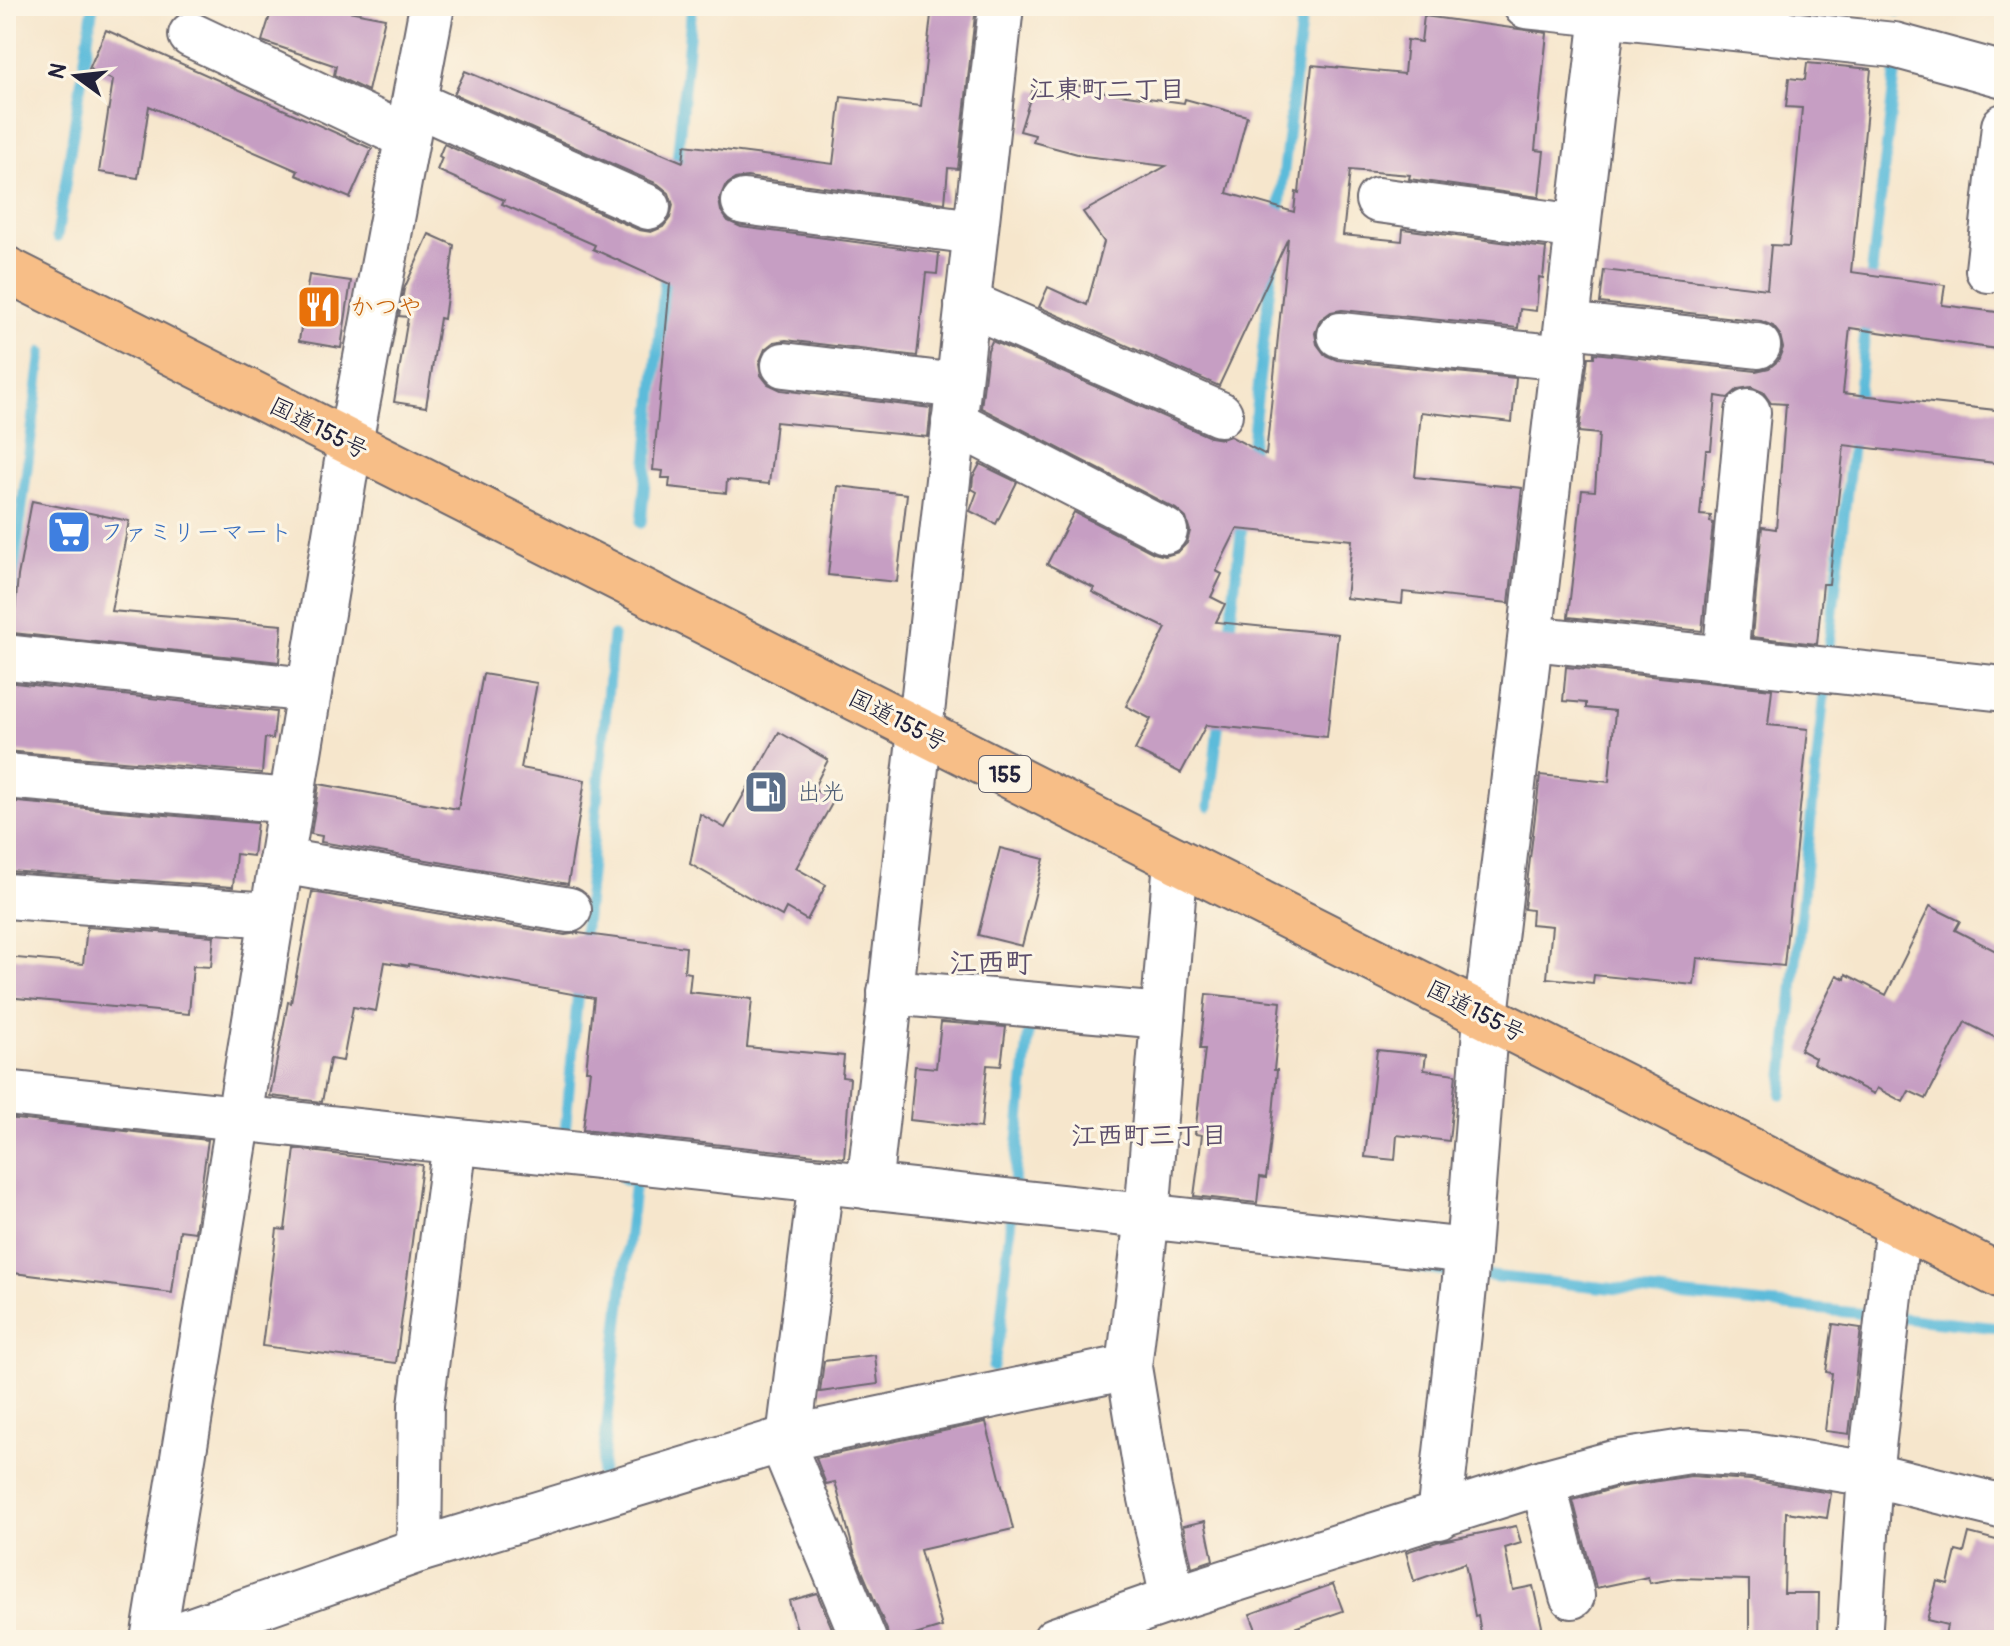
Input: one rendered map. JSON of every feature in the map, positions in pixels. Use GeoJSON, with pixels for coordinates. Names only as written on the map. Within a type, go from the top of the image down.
{"type":"FeatureCollection","features":[{"type":"Feature","properties":{"kind":"highway","name":"国道155号"},"geometry":{"type":"LineString","coordinates":[[6,269],[2004,1278]]}},
{"type":"Feature","properties":{"kind":"street"},"geometry":{"type":"LineString","coordinates":[[153,1640],[350,443],[432,6]]}},
{"type":"Feature","properties":{"kind":"street"},"geometry":{"type":"LineString","coordinates":[[869,1187],[1001,6]]}},
{"type":"Feature","properties":{"kind":"street"},"geometry":{"type":"LineString","coordinates":[[1526,6],[1808,21],[1894,45],[2002,66]]}},
{"type":"Feature","properties":{"kind":"street"},"geometry":{"type":"LineString","coordinates":[[1439,1517],[1468,1251],[1486,1016],[1604,10]]}},
{"type":"Feature","properties":{"kind":"street"},"geometry":{"type":"LineString","coordinates":[[191,35],[648,207]]}},
{"type":"Feature","properties":{"kind":"street"},"geometry":{"type":"LineString","coordinates":[[1988,270],[2004,126]]}},
{"type":"Feature","properties":{"kind":"street"},"geometry":{"type":"LineString","coordinates":[[1378,199],[1578,227]]}},
{"type":"Feature","properties":{"kind":"street"},"geometry":{"type":"LineString","coordinates":[[744,202],[975,232]]}},
{"type":"Feature","properties":{"kind":"street"},"geometry":{"type":"LineString","coordinates":[[967,303],[1220,414]]}},
{"type":"Feature","properties":{"kind":"street"},"geometry":{"type":"LineString","coordinates":[[1340,335],[1758,346]]}},
{"type":"Feature","properties":{"kind":"street"},"geometry":{"type":"LineString","coordinates":[[784,365],[956,404],[1165,531]]}},
{"type":"Feature","properties":{"kind":"street"},"geometry":{"type":"LineString","coordinates":[[1725,659],[1748,412]]}},
{"type":"Feature","properties":{"kind":"street"},"geometry":{"type":"LineString","coordinates":[[1531,638],[2004,689]]}},
{"type":"Feature","properties":{"kind":"street"},"geometry":{"type":"LineString","coordinates":[[6,657],[309,690]]}},
{"type":"Feature","properties":{"kind":"street"},"geometry":{"type":"LineString","coordinates":[[6,776],[291,801]]}},
{"type":"Feature","properties":{"kind":"street"},"geometry":{"type":"LineString","coordinates":[[1173,1599],[1149,1489],[1129,1367],[1147,1216],[1176,860]]}},
{"type":"Feature","properties":{"kind":"street"},"geometry":{"type":"LineString","coordinates":[[281,861],[569,910]]}},
{"type":"Feature","properties":{"kind":"street"},"geometry":{"type":"LineString","coordinates":[[6,896],[272,915]]}},
{"type":"Feature","properties":{"kind":"street"},"geometry":{"type":"LineString","coordinates":[[890,992],[1163,1016]]}},
{"type":"Feature","properties":{"kind":"street"},"geometry":{"type":"LineString","coordinates":[[6,1093],[1468,1251]]}},
{"type":"Feature","properties":{"kind":"street"},"geometry":{"type":"LineString","coordinates":[[419,1550],[421,1405],[455,1142]]}},
{"type":"Feature","properties":{"kind":"street"},"geometry":{"type":"LineString","coordinates":[[821,1181],[785,1439],[864,1640]]}},
{"type":"Feature","properties":{"kind":"street"},"geometry":{"type":"LineString","coordinates":[[1859,1640],[1870,1474],[1898,1224]]}},
{"type":"Feature","properties":{"kind":"street"},"geometry":{"type":"LineString","coordinates":[[163,1640],[419,1550],[785,1439],[1129,1367]]}},
{"type":"Feature","properties":{"kind":"street"},"geometry":{"type":"LineString","coordinates":[[1055,1640],[1173,1599],[1543,1482],[1614,1463],[1690,1451],[1753,1455],[1870,1474],[2004,1507]]}},
{"type":"Feature","properties":{"kind":"street"},"geometry":{"type":"LineString","coordinates":[[1543,1482],[1572,1596]]}},
{"type":"Feature","properties":{"kind":"building"},"geometry":{"type":"Polygon","coordinates":[[[273,6],[323,6],[385,18],[368,91],[334,75],[336,66],[262,41],[273,6]]]}},
{"type":"Feature","properties":{"kind":"building"},"geometry":{"type":"Polygon","coordinates":[[[932,6],[976,6],[958,169],[948,168],[945,203],[747,177],[735,179],[725,186],[719,200],[721,211],[728,221],[741,227],[939,253],[937,274],[926,273],[917,356],[786,340],[774,342],[765,349],[759,363],[761,375],[768,384],[781,390],[931,408],[928,437],[776,422],[769,484],[727,480],[726,493],[669,487],[670,478],[662,478],[663,471],[653,470],[670,284],[593,249],[595,245],[502,204],[504,200],[437,170],[444,144],[639,230],[651,232],[663,227],[670,218],[673,205],[669,193],[658,184],[454,94],[465,71],[683,162],[685,145],[833,164],[841,97],[921,106],[932,6]]]}},
{"type":"Feature","properties":{"kind":"building"},"geometry":{"type":"Polygon","coordinates":[[[1424,16],[1547,33],[1535,150],[1544,151],[1539,197],[1409,179],[1410,175],[1350,170],[1343,235],[1402,241],[1403,229],[1546,248],[1536,311],[1520,309],[1518,328],[1342,310],[1331,312],[1320,320],[1315,333],[1317,344],[1325,355],[1337,360],[1516,378],[1512,422],[1421,412],[1415,477],[1522,488],[1509,603],[1403,592],[1402,604],[1346,598],[1352,540],[1237,529],[1216,571],[1222,574],[1211,597],[1225,604],[1216,622],[1338,634],[1327,737],[1206,725],[1181,773],[1135,750],[1151,719],[1126,706],[1166,628],[1092,592],[1094,588],[1047,564],[1074,512],[1165,556],[1178,552],[1187,543],[1190,531],[1186,518],[1176,509],[981,408],[988,350],[992,341],[1210,437],[1222,439],[1230,436],[1266,455],[1288,238],[1219,386],[1039,307],[1048,287],[1087,305],[1104,242],[1083,212],[1166,166],[1085,156],[1033,142],[1035,135],[1020,131],[1033,89],[1065,98],[1069,83],[1105,92],[1184,103],[1185,99],[1247,116],[1227,193],[1294,212],[1296,192],[1299,193],[1312,65],[1404,74],[1407,40],[1421,42],[1424,16]]]}},
{"type":"Feature","properties":{"kind":"building"},"geometry":{"type":"Polygon","coordinates":[[[106,30],[372,149],[350,198],[296,175],[298,171],[149,106],[138,178],[99,172],[113,80],[89,69],[106,30]]]}},
{"type":"Feature","properties":{"kind":"building"},"geometry":{"type":"Polygon","coordinates":[[[1807,63],[1871,69],[1851,272],[1945,285],[1942,305],[2004,313],[2004,350],[1850,328],[1843,393],[2004,411],[2004,464],[1844,445],[1829,584],[1823,584],[1817,644],[1752,637],[1762,527],[1776,529],[1786,404],[1771,403],[1763,392],[1751,387],[1738,389],[1728,398],[1716,396],[1711,450],[1706,450],[1700,515],[1711,516],[1710,522],[1713,523],[1702,631],[1568,617],[1582,490],[1595,491],[1599,434],[1579,432],[1588,357],[1594,357],[1594,353],[1756,371],[1769,368],[1778,361],[1783,348],[1780,335],[1773,326],[1761,321],[1600,303],[1604,270],[1767,289],[1771,245],[1789,246],[1802,108],[1786,107],[1789,78],[1805,80],[1807,63]]]}},
{"type":"Feature","properties":{"kind":"building"},"geometry":{"type":"Polygon","coordinates":[[[429,234],[454,245],[444,319],[440,318],[426,407],[394,402],[408,317],[399,316],[404,289],[429,234]]]}},
{"type":"Feature","properties":{"kind":"building"},"geometry":{"type":"Polygon","coordinates":[[[309,275],[351,281],[341,348],[299,341],[309,275]]]}},
{"type":"Feature","properties":{"kind":"building"},"geometry":{"type":"Polygon","coordinates":[[[980,464],[1017,482],[996,524],[970,511],[977,492],[972,489],[973,477],[980,464]]]}},
{"type":"Feature","properties":{"kind":"building"},"geometry":{"type":"Polygon","coordinates":[[[838,486],[907,494],[897,582],[828,575],[838,486]]]}},
{"type":"Feature","properties":{"kind":"building"},"geometry":{"type":"Polygon","coordinates":[[[32,501],[129,521],[111,611],[282,625],[279,662],[13,633],[18,576],[32,501]]]}},
{"type":"Feature","properties":{"kind":"building"},"geometry":{"type":"Polygon","coordinates":[[[1566,667],[1772,689],[1768,725],[1808,729],[1784,966],[1697,958],[1694,985],[1594,975],[1593,983],[1547,978],[1552,926],[1531,924],[1532,910],[1524,909],[1540,775],[1609,782],[1615,711],[1586,708],[1586,703],[1563,701],[1566,667]]]}},
{"type":"Feature","properties":{"kind":"building"},"geometry":{"type":"Polygon","coordinates":[[[483,674],[537,683],[521,768],[585,780],[568,884],[321,842],[322,836],[311,834],[319,784],[458,809],[483,674]]]}},
{"type":"Feature","properties":{"kind":"building"},"geometry":{"type":"Polygon","coordinates":[[[6,682],[276,712],[273,739],[265,738],[262,773],[6,751],[6,682]]]}},
{"type":"Feature","properties":{"kind":"building"},"geometry":{"type":"Polygon","coordinates":[[[779,732],[828,760],[813,789],[834,800],[796,868],[826,885],[807,920],[786,908],[782,916],[690,864],[700,814],[725,828],[779,732]]]}},
{"type":"Feature","properties":{"kind":"building"},"geometry":{"type":"Polygon","coordinates":[[[6,801],[257,823],[253,856],[236,854],[233,887],[9,871],[10,865],[6,865],[6,801]]]}},
{"type":"Feature","properties":{"kind":"building"},"geometry":{"type":"Polygon","coordinates":[[[1000,848],[1044,859],[1022,946],[978,935],[1000,848]]]}},
{"type":"Feature","properties":{"kind":"building"},"geometry":{"type":"Polygon","coordinates":[[[312,892],[565,935],[578,933],[686,947],[684,972],[691,973],[689,992],[752,999],[747,1047],[844,1056],[842,1077],[850,1078],[844,1158],[583,1130],[594,998],[409,964],[385,962],[376,1011],[353,1007],[343,1061],[330,1059],[322,1102],[270,1096],[312,892]]]}},
{"type":"Feature","properties":{"kind":"building"},"geometry":{"type":"Polygon","coordinates":[[[1930,906],[1960,921],[1955,930],[2004,955],[2004,1042],[1965,1022],[1926,1099],[1909,1091],[1903,1102],[1877,1088],[1874,1094],[1813,1063],[1815,1058],[1800,1050],[1837,975],[1845,979],[1846,974],[1886,995],[1930,906]]]}},
{"type":"Feature","properties":{"kind":"building"},"geometry":{"type":"Polygon","coordinates":[[[87,927],[214,936],[211,967],[193,966],[189,1014],[6,997],[6,957],[83,964],[87,927]]]}},
{"type":"Feature","properties":{"kind":"building"},"geometry":{"type":"Polygon","coordinates":[[[1206,994],[1281,1002],[1270,1147],[1266,1178],[1260,1177],[1257,1203],[1194,1196],[1202,1135],[1195,1134],[1205,1049],[1200,1049],[1206,994]]]}},
{"type":"Feature","properties":{"kind":"building"},"geometry":{"type":"Polygon","coordinates":[[[941,1022],[1006,1027],[1001,1066],[987,1065],[981,1128],[910,1120],[915,1066],[936,1068],[941,1022]]]}},
{"type":"Feature","properties":{"kind":"building"},"geometry":{"type":"Polygon","coordinates":[[[1377,1050],[1426,1055],[1424,1070],[1456,1074],[1449,1141],[1397,1135],[1395,1160],[1365,1157],[1377,1050]]]}},
{"type":"Feature","properties":{"kind":"building"},"geometry":{"type":"Polygon","coordinates":[[[6,1118],[208,1140],[195,1232],[180,1230],[172,1293],[6,1272],[6,1118]]]}},
{"type":"Feature","properties":{"kind":"building"},"geometry":{"type":"Polygon","coordinates":[[[295,1149],[422,1165],[396,1363],[262,1346],[277,1229],[285,1230],[295,1149]]]}},
{"type":"Feature","properties":{"kind":"building"},"geometry":{"type":"Polygon","coordinates":[[[1833,1324],[1861,1328],[1849,1434],[1825,1431],[1832,1373],[1826,1372],[1833,1324]]]}},
{"type":"Feature","properties":{"kind":"building"},"geometry":{"type":"Polygon","coordinates":[[[875,1355],[878,1384],[820,1392],[824,1361],[875,1355]]]}},
{"type":"Feature","properties":{"kind":"building"},"geometry":{"type":"Polygon","coordinates":[[[986,1422],[1013,1529],[920,1550],[942,1627],[888,1640],[887,1630],[854,1552],[835,1482],[826,1484],[816,1458],[986,1422]]]}},
{"type":"Feature","properties":{"kind":"building"},"geometry":{"type":"Polygon","coordinates":[[[1691,1476],[1750,1480],[1831,1493],[1827,1518],[1786,1512],[1784,1593],[1819,1593],[1818,1640],[1749,1640],[1749,1580],[1679,1578],[1650,1583],[1648,1577],[1596,1588],[1573,1500],[1619,1487],[1691,1476]]]}},
{"type":"Feature","properties":{"kind":"building"},"geometry":{"type":"Polygon","coordinates":[[[1205,1521],[1213,1560],[1192,1567],[1183,1526],[1205,1521]]]}},
{"type":"Feature","properties":{"kind":"building"},"geometry":{"type":"Polygon","coordinates":[[[1516,1526],[1521,1543],[1505,1548],[1513,1590],[1533,1586],[1545,1640],[1482,1640],[1465,1563],[1414,1581],[1406,1552],[1437,1542],[1516,1526]]]}},
{"type":"Feature","properties":{"kind":"building"},"geometry":{"type":"Polygon","coordinates":[[[1969,1533],[2004,1542],[2004,1640],[1944,1640],[1947,1625],[1927,1620],[1937,1581],[1948,1584],[1956,1551],[1964,1553],[1969,1533]]]}},
{"type":"Feature","properties":{"kind":"building"},"geometry":{"type":"Polygon","coordinates":[[[1333,1584],[1343,1611],[1260,1640],[1250,1614],[1333,1584]]]}},
{"type":"Feature","properties":{"kind":"building"},"geometry":{"type":"Polygon","coordinates":[[[817,1593],[837,1640],[800,1640],[789,1601],[817,1593]]]}},
{"type":"Feature","properties":{"kind":"waterway"},"geometry":{"type":"LineString","coordinates":[[57,237],[93,6]]}},
{"type":"Feature","properties":{"kind":"waterway"},"geometry":{"type":"LineString","coordinates":[[676,172],[692,6]]}},
{"type":"Feature","properties":{"kind":"waterway"},"geometry":{"type":"LineString","coordinates":[[1278,222],[1303,6]]}},
{"type":"Feature","properties":{"kind":"waterway"},"geometry":{"type":"LineString","coordinates":[[1898,11],[1899,6]]}},
{"type":"Feature","properties":{"kind":"waterway"},"geometry":{"type":"LineString","coordinates":[[1870,287],[1896,67]]}},
{"type":"Feature","properties":{"kind":"waterway"},"geometry":{"type":"LineString","coordinates":[[1250,460],[1273,259]]}},
{"type":"Feature","properties":{"kind":"waterway"},"geometry":{"type":"LineString","coordinates":[[641,523],[666,268]]}},
{"type":"Feature","properties":{"kind":"waterway"},"geometry":{"type":"LineString","coordinates":[[1857,406],[1867,316]]}},
{"type":"Feature","properties":{"kind":"waterway"},"geometry":{"type":"LineString","coordinates":[[6,631],[42,352]]}},
{"type":"Feature","properties":{"kind":"waterway"},"geometry":{"type":"LineString","coordinates":[[1828,653],[1854,431]]}},
{"type":"Feature","properties":{"kind":"waterway"},"geometry":{"type":"LineString","coordinates":[[1229,635],[1243,517]]}},
{"type":"Feature","properties":{"kind":"waterway"},"geometry":{"type":"LineString","coordinates":[[583,947],[613,636]]}},
{"type":"Feature","properties":{"kind":"waterway"},"geometry":{"type":"LineString","coordinates":[[1782,1095],[1825,684]]}},
{"type":"Feature","properties":{"kind":"waterway"},"geometry":{"type":"LineString","coordinates":[[1209,806],[1220,711]]}},
{"type":"Feature","properties":{"kind":"waterway"},"geometry":{"type":"LineString","coordinates":[[564,1143],[579,980]]}},
{"type":"Feature","properties":{"kind":"waterway"},"geometry":{"type":"LineString","coordinates":[[1013,1192],[1030,1019],[1036,1019]]}},
{"type":"Feature","properties":{"kind":"waterway"},"geometry":{"type":"LineString","coordinates":[[601,1476],[635,1181],[624,1180]]}},
{"type":"Feature","properties":{"kind":"waterway"},"geometry":{"type":"LineString","coordinates":[[993,1367],[1000,1332],[1011,1218]]}},
{"type":"Feature","properties":{"kind":"waterway"},"geometry":{"type":"LineString","coordinates":[[1420,1268],[1448,1271]]}},
{"type":"Feature","properties":{"kind":"waterway"},"geometry":{"type":"LineString","coordinates":[[1480,1275],[1866,1314]]}},
{"type":"Feature","properties":{"kind":"waterway"},"geometry":{"type":"LineString","coordinates":[[1902,1318],[1999,1328]]}},
{"type":"Feature","properties":{"kind":"place","name":"かつや"},"geometry":{"type":"Point","coordinates":[319,307]}},
{"type":"Feature","properties":{"kind":"place","name":"ファミリーマート"},"geometry":{"type":"Point","coordinates":[69,532]}},
{"type":"Feature","properties":{"kind":"place","name":"出光"},"geometry":{"type":"Point","coordinates":[766,792]}},
{"type":"Feature","properties":{"kind":"district","name":"江東町二丁目"},"geometry":{"type":"Point","coordinates":[1107,89]}},
{"type":"Feature","properties":{"kind":"district","name":"江西町"},"geometry":{"type":"Point","coordinates":[991,962]}},
{"type":"Feature","properties":{"kind":"district","name":"江西町三丁目"},"geometry":{"type":"Point","coordinates":[1149,1135]}}]}
